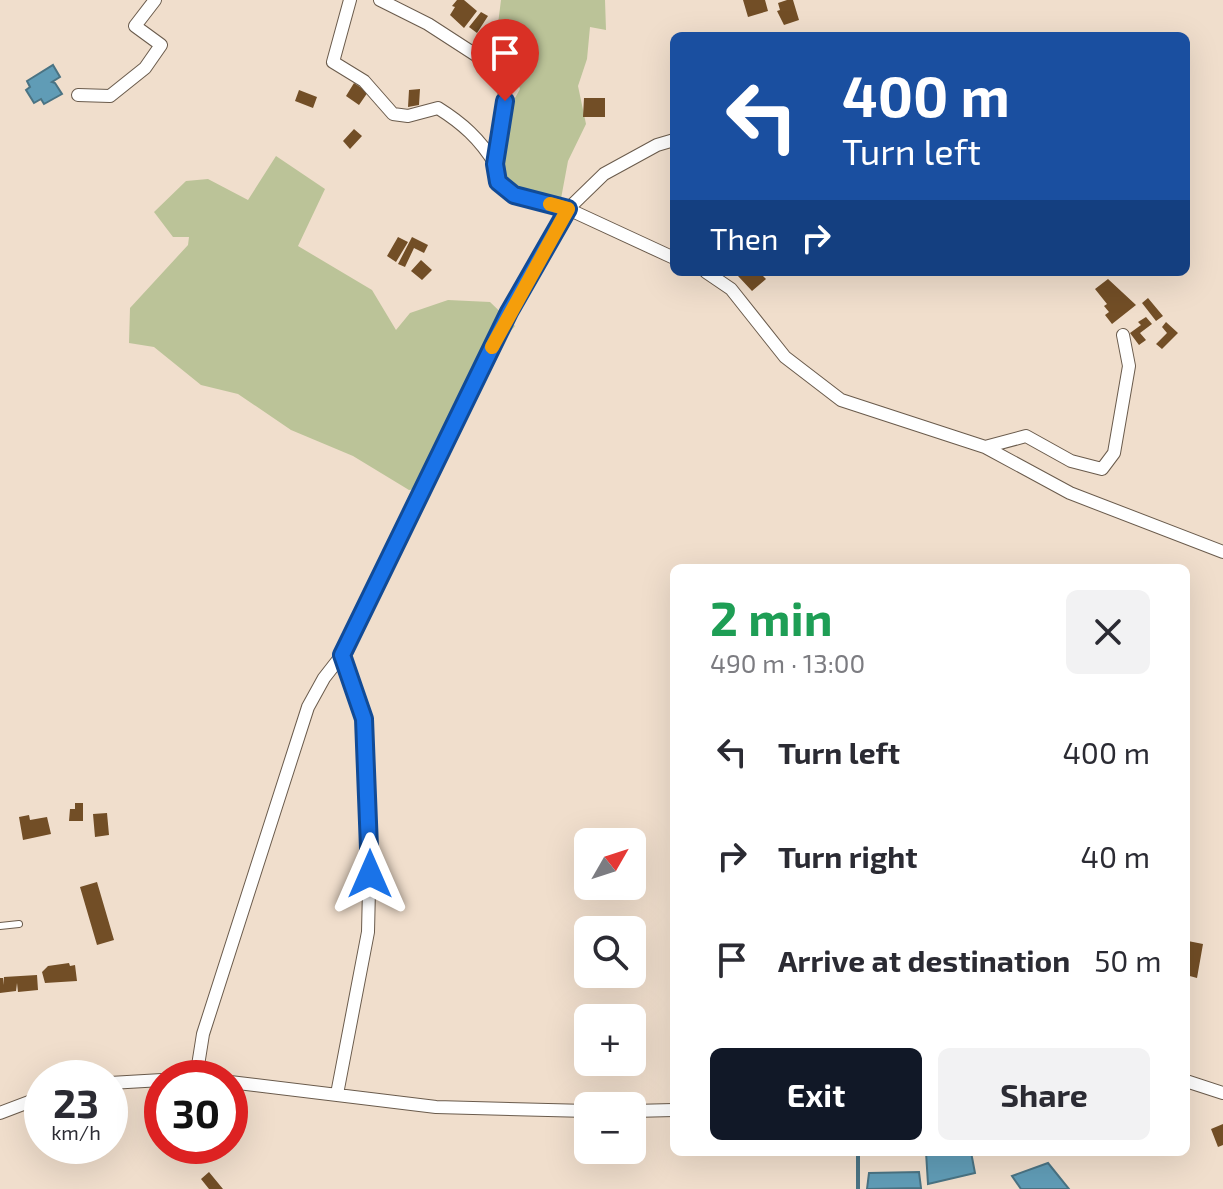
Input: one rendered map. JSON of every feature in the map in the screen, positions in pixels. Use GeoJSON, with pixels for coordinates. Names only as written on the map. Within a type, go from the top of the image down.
{"type":"FeatureCollection","features":[{"type":"Feature","properties":{"kind":"street"},"geometry":{"type":"LineString","coordinates":[[78,95],[110,96],[145,68],[161,45],[135,26],[155,0]]}},
{"type":"Feature","properties":{"kind":"street"},"geometry":{"type":"LineString","coordinates":[[350,0],[333,62],[364,81],[393,114],[408,116],[438,108],[460,122],[484,145],[495,164]]}},
{"type":"Feature","properties":{"kind":"street"},"geometry":{"type":"LineString","coordinates":[[380,0],[428,24],[496,68],[504,81],[505,101],[495,164],[498,182],[514,195],[568,209],[670,256]]}},
{"type":"Feature","properties":{"kind":"street"},"geometry":{"type":"LineString","coordinates":[[199,1060],[203,1034],[308,707],[324,678],[342,655],[509,312],[568,209],[604,174],[670,141]]}},
{"type":"Feature","properties":{"kind":"street"},"geometry":{"type":"LineString","coordinates":[[712,276],[731,289],[795,367],[841,400],[985,447],[1070,493],[1223,552]]}},
{"type":"Feature","properties":{"kind":"street"},"geometry":{"type":"LineString","coordinates":[[985,447],[1026,436],[1071,461],[1102,469],[1114,453],[1129,366],[1123,335]]}},
{"type":"Feature","properties":{"kind":"street"},"geometry":{"type":"LineString","coordinates":[[337,1094],[368,932],[370,845],[364,719],[342,655]]}},
{"type":"Feature","properties":{"kind":"street"},"geometry":{"type":"LineString","coordinates":[[1190,1082],[1223,1093]]}},
{"type":"Feature","properties":{"kind":"street"},"geometry":{"type":"LineString","coordinates":[[248,1084],[436,1107],[574,1111]]}},
{"type":"Feature","properties":{"kind":"street"},"geometry":{"type":"LineString","coordinates":[[0,1113],[24,1104]]}},
{"type":"Feature","properties":{"kind":"street"},"geometry":{"type":"LineString","coordinates":[[646,1111],[670,1110]]}},
{"type":"Feature","properties":{"kind":"lane"},"geometry":{"type":"LineString","coordinates":[[0,926],[19,924]]}},
{"type":"Feature","properties":{"kind":"green space"},"geometry":{"type":"Polygon","coordinates":[[[501,0],[605,0],[606,30],[590,27],[587,59],[578,86],[586,124],[568,161],[560,204],[516,190],[497,169],[505,116],[520,89],[511,63],[480,50],[482,34],[498,24],[501,0]]]}},
{"type":"Feature","properties":{"kind":"green space"},"geometry":{"type":"Polygon","coordinates":[[[276,156],[325,189],[298,246],[372,290],[396,330],[410,313],[448,300],[490,302],[515,326],[467,384],[424,488],[409,490],[353,456],[291,430],[238,394],[201,385],[154,347],[129,343],[130,308],[188,245],[189,237],[173,237],[154,212],[186,181],[208,179],[248,200],[276,156]]]}},
{"type":"Feature","properties":{"kind":"water"},"geometry":{"type":"Polygon","coordinates":[[[53,65],[60,77],[52,82],[62,94],[44,104],[41,99],[34,103],[26,90],[30,87],[27,81],[53,65]]]}},
{"type":"Feature","properties":{"kind":"water"},"geometry":{"type":"Polygon","coordinates":[[[926,1156],[972,1156],[975,1173],[928,1184],[926,1156]]]}},
{"type":"Feature","properties":{"kind":"water"},"geometry":{"type":"Polygon","coordinates":[[[1048,1163],[1069,1189],[1021,1189],[1012,1176],[1048,1163]]]}},
{"type":"Feature","properties":{"kind":"water"},"geometry":{"type":"Polygon","coordinates":[[[919,1172],[921,1188],[867,1189],[869,1173],[919,1172]]]}},
{"type":"Feature","properties":{"kind":"building"},"geometry":{"type":"Polygon","coordinates":[[[457,0],[464,0],[477,11],[464,28],[450,15],[457,0]]]}},
{"type":"Feature","properties":{"kind":"building"},"geometry":{"type":"Polygon","coordinates":[[[743,0],[765,0],[768,11],[748,17],[743,0]]]}},
{"type":"Feature","properties":{"kind":"building"},"geometry":{"type":"Polygon","coordinates":[[[793,0],[799,20],[784,25],[777,11],[780,10],[778,3],[793,0]]]}},
{"type":"Feature","properties":{"kind":"building"},"geometry":{"type":"Polygon","coordinates":[[[481,12],[488,16],[477,33],[469,27],[481,12]]]}},
{"type":"Feature","properties":{"kind":"building"},"geometry":{"type":"Polygon","coordinates":[[[354,83],[368,92],[359,105],[346,96],[354,83]]]}},
{"type":"Feature","properties":{"kind":"building"},"geometry":{"type":"Polygon","coordinates":[[[420,89],[419,105],[408,107],[409,90],[420,89]]]}},
{"type":"Feature","properties":{"kind":"building"},"geometry":{"type":"Polygon","coordinates":[[[299,90],[317,97],[313,108],[295,101],[299,90]]]}},
{"type":"Feature","properties":{"kind":"building"},"geometry":{"type":"Polygon","coordinates":[[[584,98],[605,98],[605,117],[583,117],[584,98]]]}},
{"type":"Feature","properties":{"kind":"building"},"geometry":{"type":"Polygon","coordinates":[[[354,129],[362,136],[350,149],[343,141],[354,129]]]}},
{"type":"Feature","properties":{"kind":"building"},"geometry":{"type":"Polygon","coordinates":[[[398,237],[408,242],[396,262],[387,256],[398,237]]]}},
{"type":"Feature","properties":{"kind":"building"},"geometry":{"type":"Polygon","coordinates":[[[412,237],[428,245],[424,253],[414,248],[405,267],[398,264],[412,237]]]}},
{"type":"Feature","properties":{"kind":"building"},"geometry":{"type":"Polygon","coordinates":[[[421,260],[432,270],[422,280],[411,271],[421,260]]]}},
{"type":"Feature","properties":{"kind":"building"},"geometry":{"type":"Polygon","coordinates":[[[738,276],[763,276],[766,279],[752,291],[738,276]]]}},
{"type":"Feature","properties":{"kind":"building"},"geometry":{"type":"Polygon","coordinates":[[[1108,279],[1136,305],[1112,324],[1105,315],[1109,312],[1104,306],[1107,304],[1095,289],[1108,279]]]}},
{"type":"Feature","properties":{"kind":"building"},"geometry":{"type":"Polygon","coordinates":[[[1148,298],[1163,316],[1156,321],[1142,303],[1148,298]]]}},
{"type":"Feature","properties":{"kind":"building"},"geometry":{"type":"Polygon","coordinates":[[[1146,317],[1152,324],[1140,333],[1146,340],[1139,345],[1130,333],[1146,317]]]}},
{"type":"Feature","properties":{"kind":"building"},"geometry":{"type":"Polygon","coordinates":[[[1166,322],[1178,333],[1162,349],[1156,344],[1167,333],[1162,327],[1166,322]]]}},
{"type":"Feature","properties":{"kind":"building"},"geometry":{"type":"Polygon","coordinates":[[[75,803],[83,803],[83,821],[69,821],[70,809],[75,809],[75,803]]]}},
{"type":"Feature","properties":{"kind":"building"},"geometry":{"type":"Polygon","coordinates":[[[107,813],[109,835],[95,837],[93,814],[107,813]]]}},
{"type":"Feature","properties":{"kind":"building"},"geometry":{"type":"Polygon","coordinates":[[[29,815],[30,820],[47,817],[51,834],[23,840],[19,817],[29,815]]]}},
{"type":"Feature","properties":{"kind":"building"},"geometry":{"type":"Polygon","coordinates":[[[97,882],[114,940],[97,945],[80,887],[97,882]]]}},
{"type":"Feature","properties":{"kind":"building"},"geometry":{"type":"Polygon","coordinates":[[[1190,941],[1203,944],[1197,978],[1190,976],[1190,941]]]}},
{"type":"Feature","properties":{"kind":"building"},"geometry":{"type":"Polygon","coordinates":[[[69,963],[70,966],[75,965],[77,981],[45,983],[42,972],[48,966],[69,963]]]}},
{"type":"Feature","properties":{"kind":"building"},"geometry":{"type":"Polygon","coordinates":[[[37,975],[38,990],[18,992],[17,983],[16,991],[0,993],[0,978],[3,978],[3,985],[4,977],[37,975]]]}},
{"type":"Feature","properties":{"kind":"building"},"geometry":{"type":"Polygon","coordinates":[[[1223,1124],[1223,1145],[1218,1147],[1211,1129],[1223,1124]]]}},
{"type":"Feature","properties":{"kind":"building"},"geometry":{"type":"Polygon","coordinates":[[[209,1172],[223,1189],[209,1189],[201,1179],[209,1172]]]}},
{"type":"Feature","properties":{"kind":"waterway"},"geometry":{"type":"LineString","coordinates":[[858,1156],[858,1189]]}},
{"type":"Feature","properties":{"kind":"slow traffic"},"geometry":{"type":"LineString","coordinates":[[492,347],[568,209],[550,204]]}},
{"type":"Feature","properties":{"kind":"route"},"geometry":{"type":"LineString","coordinates":[[370,874],[364,719],[342,655],[509,312],[568,209],[514,195],[498,182],[495,164],[505,101]]}}]}
